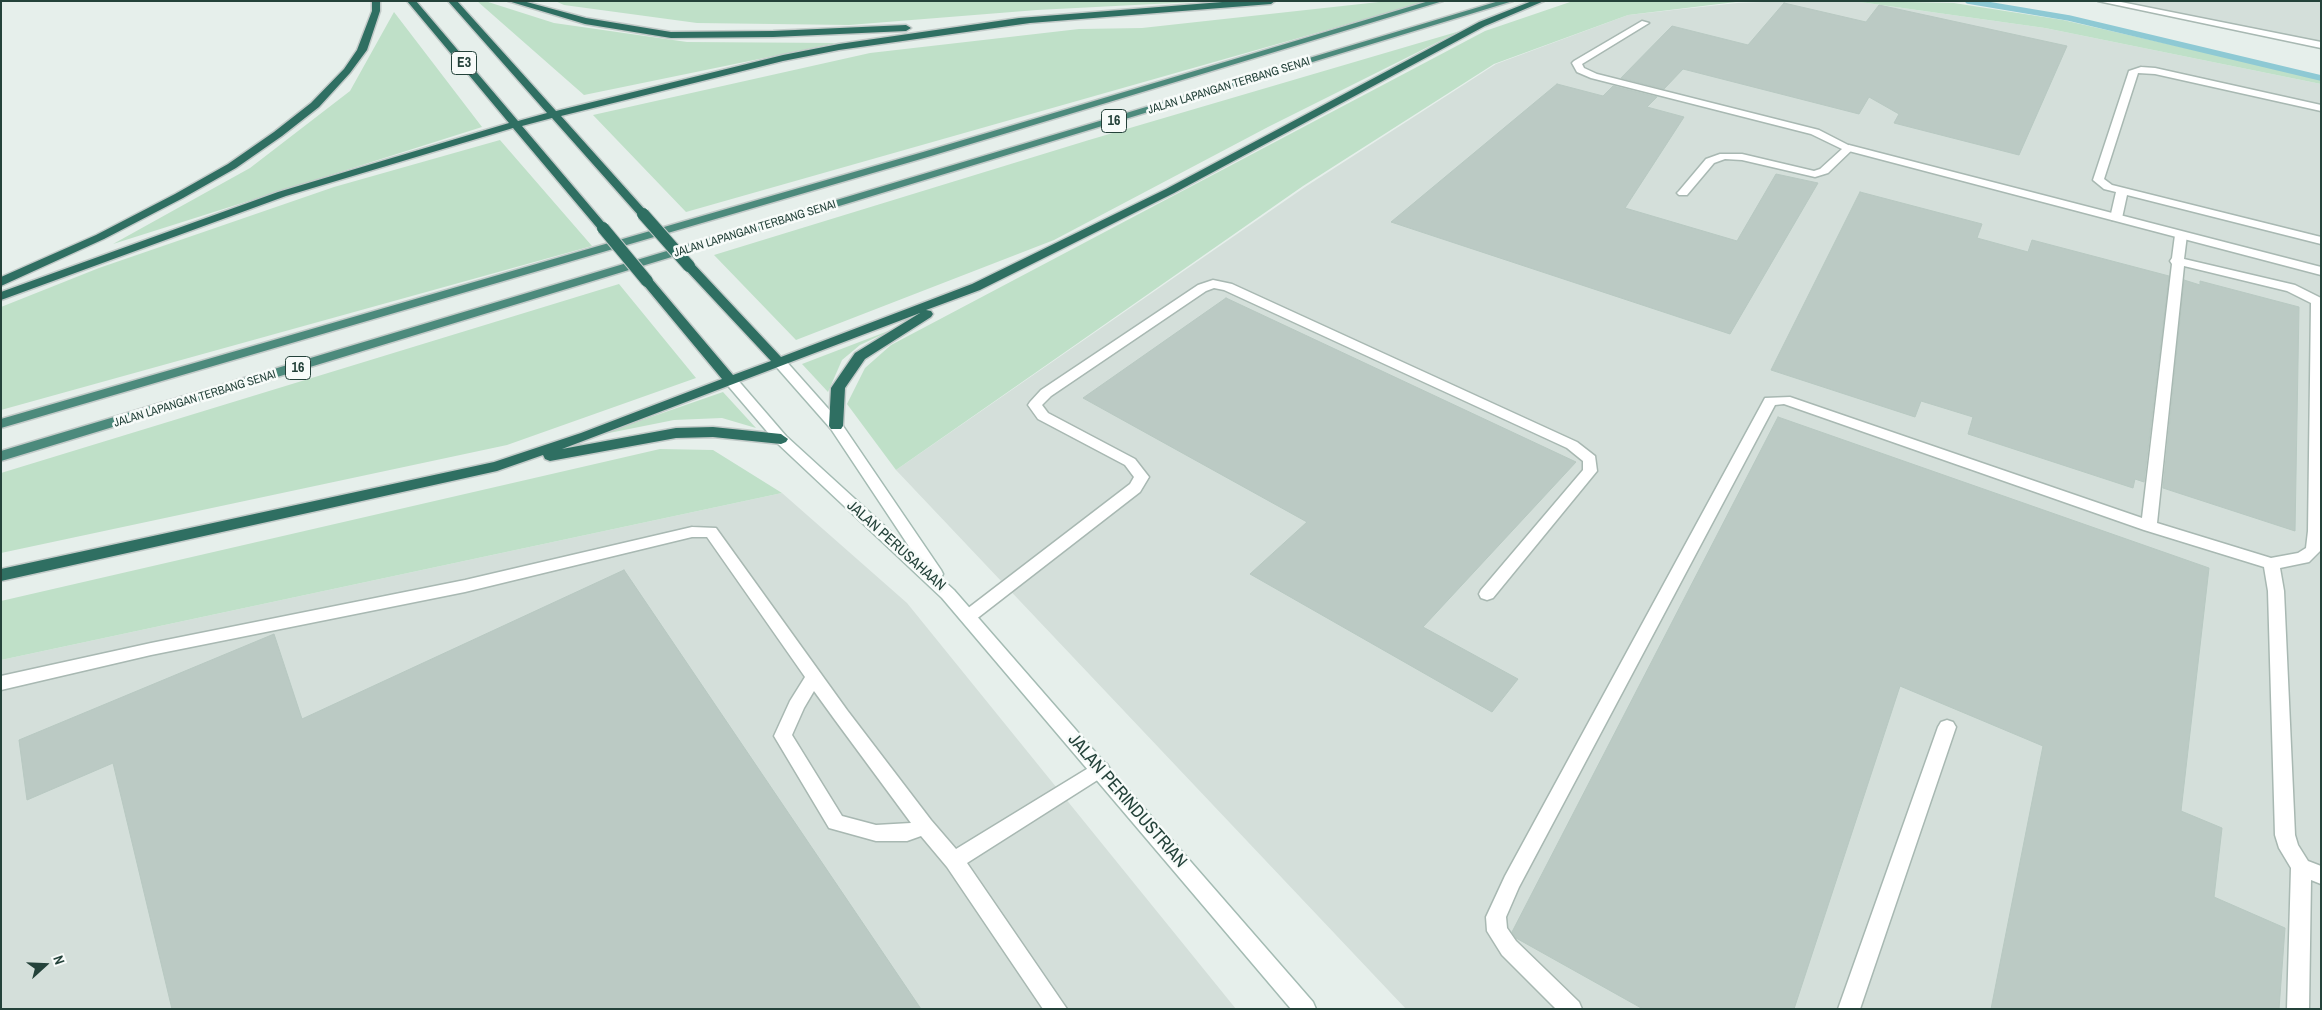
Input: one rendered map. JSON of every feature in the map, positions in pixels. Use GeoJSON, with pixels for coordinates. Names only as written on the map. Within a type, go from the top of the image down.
{"type":"FeatureCollection","features":[{"type":"Feature","properties":{"kind":"highway"},"geometry":{"type":"LineString","coordinates":[[1,282],[100,237],[179,196],[232,166],[278,134],[315,105],[347,71],[362,50],[376,11],[376,1]]}},
{"type":"Feature","properties":{"kind":"highway","name":"E3"},"geometry":{"type":"LineString","coordinates":[[411,1],[731,381]]}},
{"type":"Feature","properties":{"kind":"highway","name":"E3"},"geometry":{"type":"LineString","coordinates":[[452,1],[552,115],[780,364]]}},
{"type":"Feature","properties":{"kind":"highway"},"geometry":{"type":"LineString","coordinates":[[512,1],[585,21],[671,34],[783,34],[1028,21],[1271,1]]}},
{"type":"Feature","properties":{"kind":"highway","name":"JALAN LAPANGAN TERBANG SENAI"},"geometry":{"type":"LineString","coordinates":[[1,424],[917,157],[1439,1]]}},
{"type":"Feature","properties":{"kind":"highway","name":"JALAN LAPANGAN TERBANG SENAI"},"geometry":{"type":"LineString","coordinates":[[1,456],[1509,1]]}},
{"type":"Feature","properties":{"kind":"highway"},"geometry":{"type":"LineString","coordinates":[[836,426],[838,388],[860,356],[976,287],[1170,191],[1482,24],[1540,1]]}},
{"type":"Feature","properties":{"kind":"highway"},"geometry":{"type":"LineString","coordinates":[[1,296],[282,194],[516,124],[783,58],[839,47],[1028,21]]}},
{"type":"Feature","properties":{"kind":"highway"},"geometry":{"type":"LineString","coordinates":[[497,466],[586,436],[780,364],[976,287]]}},
{"type":"Feature","properties":{"kind":"highway"},"geometry":{"type":"LineString","coordinates":[[1,575],[497,466],[676,433],[713,432],[781,439]]}},
{"type":"Feature","properties":{"kind":"main road"},"geometry":{"type":"LineString","coordinates":[[2102,1],[2141,5],[2321,45]]}},
{"type":"Feature","properties":{"kind":"main road"},"geometry":{"type":"LineString","coordinates":[[1645,23],[1577,62],[1580,70],[1594,76],[1815,132],[1849,148],[2321,271]]}},
{"type":"Feature","properties":{"kind":"main road"},"geometry":{"type":"LineString","coordinates":[[2321,108],[2155,71],[2142,70],[2134,72],[2098,180],[2108,187],[2122,191],[2321,241]]}},
{"type":"Feature","properties":{"kind":"main road"},"geometry":{"type":"LineString","coordinates":[[1682,193],[1710,161],[1724,156],[1742,157],[1815,174],[1824,171],[1849,148]]}},
{"type":"Feature","properties":{"kind":"main road"},"geometry":{"type":"LineString","coordinates":[[2116,218],[2122,191]]}},
{"type":"Feature","properties":{"kind":"main road"},"geometry":{"type":"LineString","coordinates":[[2149,526],[2180,235]]}},
{"type":"Feature","properties":{"kind":"main road"},"geometry":{"type":"LineString","coordinates":[[1571,1009],[1509,948],[1497,931],[1496,917],[1512,882],[1770,400],[1785,400],[2149,526],[2272,564],[2303,558],[2313,550],[2316,531],[2316,301],[2291,288],[2176,261]]}},
{"type":"Feature","properties":{"kind":"main road"},"geometry":{"type":"LineString","coordinates":[[969,616],[1135,488],[1142,477],[1130,462],[1043,416],[1036,405],[1046,393],[1202,288],[1213,284],[1228,286],[1572,445],[1590,459],[1590,471],[1488,594]]}},
{"type":"Feature","properties":{"kind":"main road","name":"JALAN PERUSAHAAN"},"geometry":{"type":"LineString","coordinates":[[780,364],[836,426],[948,594]]}},
{"type":"Feature","properties":{"kind":"main road","name":"JALAN PERUSAHAAN"},"geometry":{"type":"LineString","coordinates":[[731,381],[781,439],[948,594]]}},
{"type":"Feature","properties":{"kind":"main road"},"geometry":{"type":"LineString","coordinates":[[1,684],[151,649],[465,586],[682,534],[712,532],[814,677],[924,826],[954,861],[1056,1009]]}},
{"type":"Feature","properties":{"kind":"main road"},"geometry":{"type":"LineString","coordinates":[[2272,564],[2276,591],[2285,835],[2289,848],[2301,867],[2298,1009]]}},
{"type":"Feature","properties":{"kind":"main road","name":"JALAN PERINDUSTRIAN"},"geometry":{"type":"LineString","coordinates":[[948,594],[969,616],[1305,1009]]}},
{"type":"Feature","properties":{"kind":"main road"},"geometry":{"type":"LineString","coordinates":[[814,677],[796,706],[783,736],[836,822],[876,833],[907,833],[924,826]]}},
{"type":"Feature","properties":{"kind":"main road"},"geometry":{"type":"LineString","coordinates":[[1849,1009],[1947,727]]}},
{"type":"Feature","properties":{"kind":"main road"},"geometry":{"type":"LineString","coordinates":[[954,861],[1101,770]]}},
{"type":"Feature","properties":{"kind":"main road"},"geometry":{"type":"LineString","coordinates":[[2301,867],[2321,875]]}},
{"type":"Feature","properties":{"kind":"shaded area"},"geometry":{"type":"Polygon","coordinates":[[[1853,1],[2045,28],[2321,84],[2321,1009],[1406,1009],[896,470],[1305,187],[1496,64],[1628,15],[1737,3],[1853,1]]]}},
{"type":"Feature","properties":{"kind":"shaded area"},"geometry":{"type":"Polygon","coordinates":[[[2093,1],[2321,1],[2321,48],[2093,1]]]}},
{"type":"Feature","properties":{"kind":"shaded area"},"geometry":{"type":"Polygon","coordinates":[[[782,493],[907,603],[1236,1009],[1,1009],[1,660],[782,493]]]}},
{"type":"Feature","properties":{"kind":"green space"},"geometry":{"type":"Polygon","coordinates":[[[477,1],[485,1],[554,23],[687,42],[837,43],[584,95],[477,1]]]}},
{"type":"Feature","properties":{"kind":"green space"},"geometry":{"type":"Polygon","coordinates":[[[555,1],[1213,1],[1037,10],[849,25],[697,23],[564,5],[555,1]]]}},
{"type":"Feature","properties":{"kind":"green space"},"geometry":{"type":"Polygon","coordinates":[[[1388,1],[1429,1],[686,212],[593,115],[870,53],[1079,29],[1142,28],[1388,1]]]}},
{"type":"Feature","properties":{"kind":"green space"},"geometry":{"type":"Polygon","coordinates":[[[1573,1],[1768,1],[1736,2],[1628,15],[1494,64],[1303,186],[896,470],[847,404],[865,368],[891,345],[1485,31],[1573,1]]]}},
{"type":"Feature","properties":{"kind":"green space"},"geometry":{"type":"Polygon","coordinates":[[[1853,1],[1954,3],[2063,20],[2321,79],[2321,84],[2045,28],[1853,1]]]}},
{"type":"Feature","properties":{"kind":"green space"},"geometry":{"type":"Polygon","coordinates":[[[394,12],[482,127],[113,244],[250,168],[350,91],[394,12]]]}},
{"type":"Feature","properties":{"kind":"green space"},"geometry":{"type":"Polygon","coordinates":[[[1460,31],[1268,127],[1054,240],[796,340],[714,255],[1089,140],[1460,31]]]}},
{"type":"Feature","properties":{"kind":"green space"},"geometry":{"type":"Polygon","coordinates":[[[500,140],[592,246],[1,410],[1,307],[99,268],[334,187],[500,140]]]}},
{"type":"Feature","properties":{"kind":"green space"},"geometry":{"type":"Polygon","coordinates":[[[619,284],[696,378],[507,445],[1,553],[1,473],[619,284]]]}},
{"type":"Feature","properties":{"kind":"green space"},"geometry":{"type":"Polygon","coordinates":[[[896,328],[860,345],[842,360],[828,392],[802,364],[896,328]]]}},
{"type":"Feature","properties":{"kind":"green space"},"geometry":{"type":"Polygon","coordinates":[[[723,392],[756,428],[722,418],[674,420],[599,435],[723,392]]]}},
{"type":"Feature","properties":{"kind":"green space"},"geometry":{"type":"Polygon","coordinates":[[[660,449],[713,450],[782,493],[1,660],[1,601],[660,449]]]}},
{"type":"Feature","properties":{"kind":"building"},"geometry":{"type":"Polygon","coordinates":[[[1784,3],[1866,22],[1879,5],[2067,46],[2019,155],[1894,123],[1899,114],[1869,97],[1859,114],[1683,69],[1664,89],[1621,78],[1672,26],[1748,45],[1784,3]]]}},
{"type":"Feature","properties":{"kind":"building"},"geometry":{"type":"Polygon","coordinates":[[[1557,84],[1603,96],[1613,86],[1657,97],[1647,107],[1684,117],[1625,208],[1737,241],[1776,174],[1818,183],[1730,334],[1391,222],[1557,84]]]}},
{"type":"Feature","properties":{"kind":"building"},"geometry":{"type":"Polygon","coordinates":[[[1860,192],[1982,224],[1977,238],[2028,252],[2032,240],[2169,276],[2144,482],[2135,479],[2133,488],[1968,434],[1973,417],[1921,401],[1915,417],[1771,370],[1860,192]]]}},
{"type":"Feature","properties":{"kind":"building"},"geometry":{"type":"Polygon","coordinates":[[[2184,280],[2200,285],[2200,281],[2299,307],[2295,531],[2163,488],[2184,280]]]}},
{"type":"Feature","properties":{"kind":"building"},"geometry":{"type":"Polygon","coordinates":[[[1226,298],[1576,462],[1423,627],[1518,679],[1492,712],[1250,574],[1307,522],[1083,398],[1226,298]]]}},
{"type":"Feature","properties":{"kind":"building"},"geometry":{"type":"Polygon","coordinates":[[[1778,417],[2209,568],[2181,811],[2222,828],[2214,897],[2285,928],[2279,1009],[1991,1009],[2043,746],[1900,686],[1794,1009],[1643,1009],[1516,938],[1512,932],[1778,417]]]}},
{"type":"Feature","properties":{"kind":"building"},"geometry":{"type":"Polygon","coordinates":[[[624,570],[921,1009],[172,1009],[113,763],[27,800],[19,740],[274,634],[302,719],[624,570]]]}},
{"type":"Feature","properties":{"kind":"waterway"},"geometry":{"type":"LineString","coordinates":[[1968,1],[2069,18],[2321,78]]}}]}
